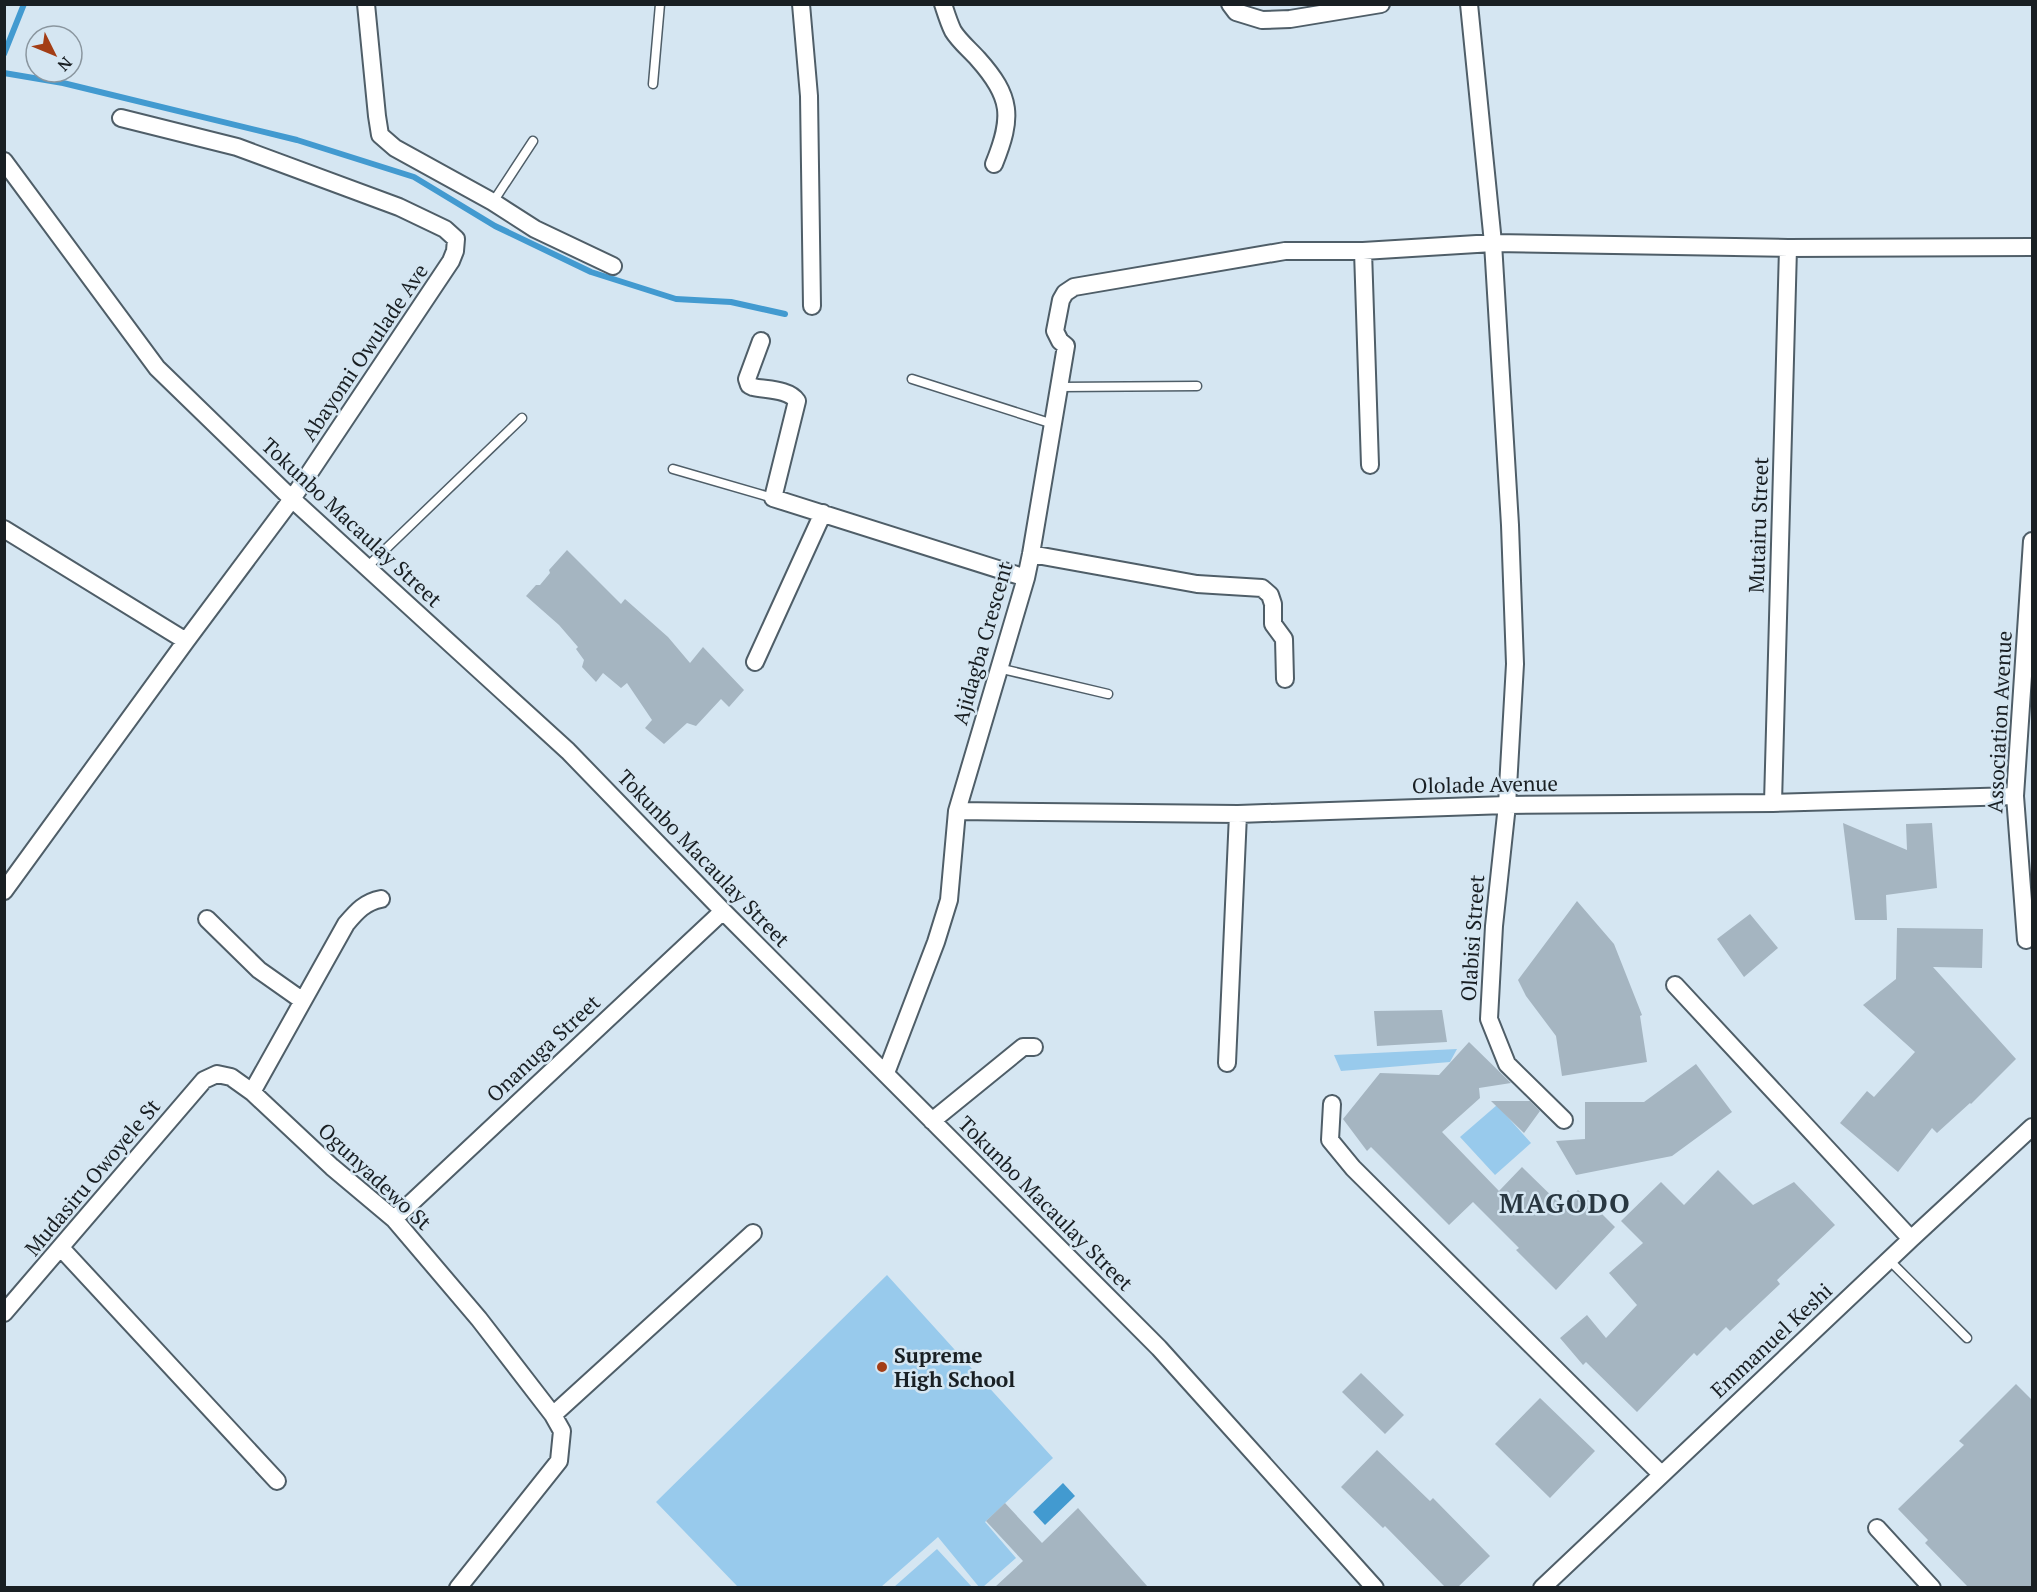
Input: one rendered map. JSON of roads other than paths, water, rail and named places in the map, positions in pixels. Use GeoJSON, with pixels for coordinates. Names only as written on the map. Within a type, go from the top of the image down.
{"type":"FeatureCollection","features":[{"type":"Feature","properties":{"kind":"street"},"geometry":{"type":"LineString","coordinates":[[366,4],[380,135],[395,148],[494,202],[535,228],[613,266]]}},
{"type":"Feature","properties":{"kind":"street"},"geometry":{"type":"LineString","coordinates":[[801,4],[809,96],[812,306]]}},
{"type":"Feature","properties":{"kind":"street"},"geometry":{"type":"LineString","coordinates":[[943,4],[954,32],[991,74],[1004,96],[1007,117],[1006,136],[994,164]]}},
{"type":"Feature","properties":{"kind":"street"},"geometry":{"type":"LineString","coordinates":[[1230,4],[1236,12],[1262,20],[1290,19],[1381,4]]}},
{"type":"Feature","properties":{"kind":"street","name":"Olabisi Street"},"geometry":{"type":"LineString","coordinates":[[1469,4],[1493,243],[1509,514],[1515,663],[1507,805],[1494,926],[1489,1019],[1507,1064],[1564,1120]]}},
{"type":"Feature","properties":{"kind":"street","name":"Abayomi Owulade Ave"},"geometry":{"type":"LineString","coordinates":[[4,891],[292,499],[452,261],[455,251],[456,239],[445,229],[399,207],[237,147],[121,118]]}},
{"type":"Feature","properties":{"kind":"street","name":"Tokunbo Macaulay Street"},"geometry":{"type":"LineString","coordinates":[[4,161],[157,368],[366,568],[568,751],[723,911],[1160,1348],[1375,1587]]}},
{"type":"Feature","properties":{"kind":"street"},"geometry":{"type":"LineString","coordinates":[[1370,465],[1363,251],[1493,243],[1788,248],[2032,247]]}},
{"type":"Feature","properties":{"kind":"street","name":"Mutairu Street"},"geometry":{"type":"LineString","coordinates":[[1773,803],[1788,248]]}},
{"type":"Feature","properties":{"kind":"street","name":"Ajidagba Crescent"},"geometry":{"type":"LineString","coordinates":[[886,1073],[936,942],[949,900],[957,811],[1026,578],[1066,346],[1060,341],[1055,331],[1061,300],[1065,293],[1074,287],[1136,275],[1286,252],[1363,251]]}},
{"type":"Feature","properties":{"kind":"street"},"geometry":{"type":"LineString","coordinates":[[761,341],[747,380],[749,385],[785,393],[797,401],[773,498],[1026,578]]}},
{"type":"Feature","properties":{"kind":"street"},"geometry":{"type":"LineString","coordinates":[[755,662],[823,513]]}},
{"type":"Feature","properties":{"kind":"street"},"geometry":{"type":"LineString","coordinates":[[4,529],[186,641]]}},
{"type":"Feature","properties":{"kind":"street","name":"Association Avenue"},"geometry":{"type":"LineString","coordinates":[[2026,940],[2014,796],[2032,541]]}},
{"type":"Feature","properties":{"kind":"street"},"geometry":{"type":"LineString","coordinates":[[1031,554],[1197,584],[1262,588],[1270,595],[1273,604],[1273,624],[1284,639],[1285,679]]}},
{"type":"Feature","properties":{"kind":"street","name":"Ololade Avenue"},"geometry":{"type":"LineString","coordinates":[[957,811],[1238,814],[1507,805],[1773,803],[2014,796]]}},
{"type":"Feature","properties":{"kind":"street"},"geometry":{"type":"LineString","coordinates":[[1227,1063],[1238,814]]}},
{"type":"Feature","properties":{"kind":"street"},"geometry":{"type":"LineString","coordinates":[[252,1092],[346,924],[368,901],[381,899]]}},
{"type":"Feature","properties":{"kind":"street","name":"Onanuga Street"},"geometry":{"type":"LineString","coordinates":[[394,1219],[723,911]]}},
{"type":"Feature","properties":{"kind":"street"},"geometry":{"type":"LineString","coordinates":[[207,919],[259,970],[303,1001]]}},
{"type":"Feature","properties":{"kind":"street"},"geometry":{"type":"LineString","coordinates":[[1675,985],[1911,1239]]}},
{"type":"Feature","properties":{"kind":"street"},"geometry":{"type":"LineString","coordinates":[[932,1121],[1023,1047],[1034,1047]]}},
{"type":"Feature","properties":{"kind":"street","name":"Ogunyadewo St"},"geometry":{"type":"LineString","coordinates":[[189,1097],[204,1080],[217,1074],[231,1077],[252,1092],[332,1167],[394,1219],[479,1319],[554,1415]]}},
{"type":"Feature","properties":{"kind":"street","name":"Mudasiru Owoyele St"},"geometry":{"type":"LineString","coordinates":[[4,1313],[189,1097]]}},
{"type":"Feature","properties":{"kind":"street"},"geometry":{"type":"LineString","coordinates":[[1332,1104],[1330,1140],[1353,1168],[1661,1474]]}},
{"type":"Feature","properties":{"kind":"street","name":"Emmanuel Keshi"},"geometry":{"type":"LineString","coordinates":[[1542,1587],[2032,1127]]}},
{"type":"Feature","properties":{"kind":"street"},"geometry":{"type":"LineString","coordinates":[[458,1587],[559,1461],[562,1431],[554,1415],[753,1233]]}},
{"type":"Feature","properties":{"kind":"street"},"geometry":{"type":"LineString","coordinates":[[61,1248],[277,1481]]}},
{"type":"Feature","properties":{"kind":"street"},"geometry":{"type":"LineString","coordinates":[[1876,1528],[1932,1587]]}},
{"type":"Feature","properties":{"kind":"lane"},"geometry":{"type":"LineString","coordinates":[[653,84],[660,4]]}},
{"type":"Feature","properties":{"kind":"lane"},"geometry":{"type":"LineString","coordinates":[[494,202],[533,141]]}},
{"type":"Feature","properties":{"kind":"lane"},"geometry":{"type":"LineString","coordinates":[[912,380],[1053,424]]}},
{"type":"Feature","properties":{"kind":"lane"},"geometry":{"type":"LineString","coordinates":[[1059,387],[1197,386]]}},
{"type":"Feature","properties":{"kind":"lane"},"geometry":{"type":"LineString","coordinates":[[366,568],[522,418]]}},
{"type":"Feature","properties":{"kind":"lane"},"geometry":{"type":"LineString","coordinates":[[673,469],[773,498]]}},
{"type":"Feature","properties":{"kind":"lane"},"geometry":{"type":"LineString","coordinates":[[998,668],[1108,694]]}},
{"type":"Feature","properties":{"kind":"lane"},"geometry":{"type":"LineString","coordinates":[[1889,1260],[1967,1338]]}},
{"type":"Feature","properties":{"kind":"waterway"},"geometry":{"type":"LineString","coordinates":[[4,54],[24,4]]}},
{"type":"Feature","properties":{"kind":"waterway"},"geometry":{"type":"LineString","coordinates":[[4,73],[63,83],[297,140],[414,177],[495,226],[591,272],[676,299],[731,302],[785,314]]}},
{"type":"Feature","properties":{"kind":"place","name":"Supreme High School"},"geometry":{"type":"Point","coordinates":[882,1367]}},
{"type":"Feature","properties":{"kind":"district","name":"MAGODO"},"geometry":{"type":"Point","coordinates":[1565,1203]}}]}
